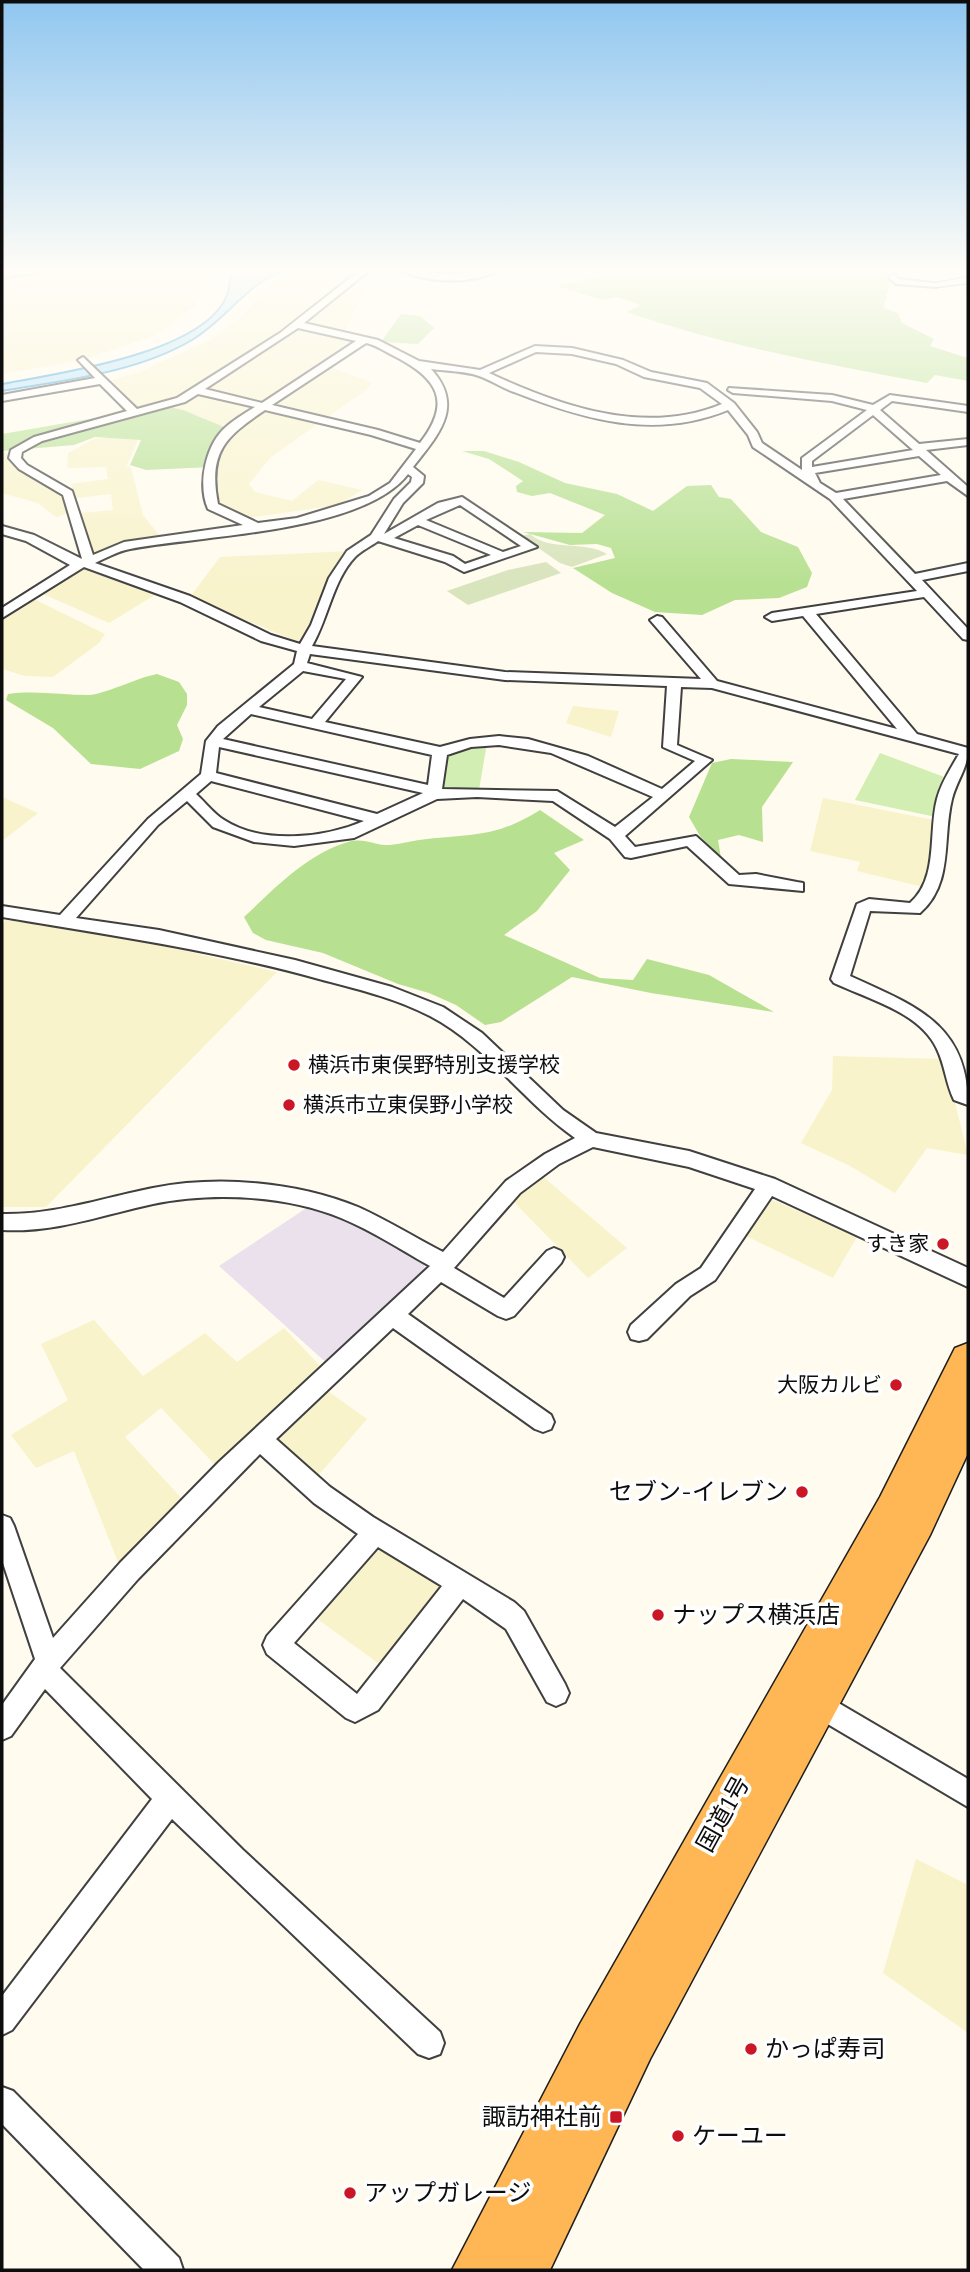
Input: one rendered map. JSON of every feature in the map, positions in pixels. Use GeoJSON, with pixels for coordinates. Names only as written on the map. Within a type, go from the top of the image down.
{"type":"FeatureCollection","features":[{"type":"Feature","properties":{"kind":"highway","name":"国道1号"},"geometry":{"type":"LineString","coordinates":[[479,2270],[597,2041],[894,1510],[968,1359]]}},
{"type":"Feature","properties":{"kind":"highway","name":"国道1号"},"geometry":{"type":"LineString","coordinates":[[522,2270],[633,2042],[916,1522],[968,1414]]}},
{"type":"Feature","properties":{"kind":"street"},"geometry":{"type":"LineString","coordinates":[[99,376],[135,413]]}},
{"type":"Feature","properties":{"kind":"street"},"geometry":{"type":"LineString","coordinates":[[84,563],[68,493],[23,467],[15,458],[15,453],[38,439],[181,400],[221,376]]}},
{"type":"Feature","properties":{"kind":"street"},"geometry":{"type":"LineString","coordinates":[[259,529],[216,511],[210,499],[218,441],[229,429],[309,376]]}},
{"type":"Feature","properties":{"kind":"street"},"geometry":{"type":"LineString","coordinates":[[2,614],[84,563],[142,542],[259,529],[299,521],[386,492],[408,469],[440,425],[441,393],[433,376]]}},
{"type":"Feature","properties":{"kind":"street"},"geometry":{"type":"LineString","coordinates":[[487,376],[517,390],[617,421],[641,423],[698,418],[730,405]]}},
{"type":"Feature","properties":{"kind":"street"},"geometry":{"type":"LineString","coordinates":[[654,376],[704,385],[730,405],[753,434],[757,445],[816,482],[834,498],[915,578],[968,636]]}},
{"type":"Feature","properties":{"kind":"street"},"geometry":{"type":"LineString","coordinates":[[2,398],[102,379]]}},
{"type":"Feature","properties":{"kind":"street"},"geometry":{"type":"LineString","coordinates":[[733,390],[832,398],[876,410],[968,494]]}},
{"type":"Feature","properties":{"kind":"street"},"geometry":{"type":"LineString","coordinates":[[198,391],[374,432],[423,448]]}},
{"type":"Feature","properties":{"kind":"street"},"geometry":{"type":"LineString","coordinates":[[816,482],[804,464],[807,460],[890,398],[968,409]]}},
{"type":"Feature","properties":{"kind":"street"},"geometry":{"type":"LineString","coordinates":[[808,471],[968,442]]}},
{"type":"Feature","properties":{"kind":"street"},"geometry":{"type":"LineString","coordinates":[[380,538],[398,501],[416,483],[418,476],[408,469]]}},
{"type":"Feature","properties":{"kind":"street"},"geometry":{"type":"LineString","coordinates":[[834,498],[949,477]]}},
{"type":"Feature","properties":{"kind":"street"},"geometry":{"type":"LineString","coordinates":[[65,920],[153,822],[208,776],[213,741],[223,729],[300,666],[304,649],[318,625],[327,595],[345,562],[380,538],[419,521],[442,506],[462,501],[531,547],[464,568],[449,559],[380,538]]}},
{"type":"Feature","properties":{"kind":"street"},"geometry":{"type":"LineString","coordinates":[[419,521],[503,556]]}},
{"type":"Feature","properties":{"kind":"street"},"geometry":{"type":"LineString","coordinates":[[2,530],[30,538],[84,563],[185,599],[266,638],[304,649],[505,676],[712,684],[968,752],[954,775],[943,804],[939,855],[929,888],[914,909],[869,905],[863,908],[840,979],[906,1010],[941,1037],[951,1058],[961,1095],[968,1098]]}},
{"type":"Feature","properties":{"kind":"street"},"geometry":{"type":"LineString","coordinates":[[915,578],[968,567]]}},
{"type":"Feature","properties":{"kind":"street"},"geometry":{"type":"LineString","coordinates":[[772,617],[927,593]]}},
{"type":"Feature","properties":{"kind":"street"},"geometry":{"type":"LineString","coordinates":[[807,612],[911,736]]}},
{"type":"Feature","properties":{"kind":"street"},"geometry":{"type":"LineString","coordinates":[[657,620],[712,684]]}},
{"type":"Feature","properties":{"kind":"street"},"geometry":{"type":"LineString","coordinates":[[300,666],[355,677],[315,725]]}},
{"type":"Feature","properties":{"kind":"street"},"geometry":{"type":"LineString","coordinates":[[616,835],[705,760],[670,747],[674,682]]}},
{"type":"Feature","properties":{"kind":"street"},"geometry":{"type":"LineString","coordinates":[[249,709],[440,752],[452,747],[505,740],[550,746],[664,796]]}},
{"type":"Feature","properties":{"kind":"street"},"geometry":{"type":"LineString","coordinates":[[213,741],[434,792],[558,796],[616,835],[631,853],[690,840],[735,880],[756,879],[797,887]]}},
{"type":"Feature","properties":{"kind":"street"},"geometry":{"type":"LineString","coordinates":[[434,792],[440,752]]}},
{"type":"Feature","properties":{"kind":"street"},"geometry":{"type":"LineString","coordinates":[[208,776],[380,820]]}},
{"type":"Feature","properties":{"kind":"street"},"geometry":{"type":"LineString","coordinates":[[186,792],[212,820],[254,837],[316,840],[348,835],[434,792]]}},
{"type":"Feature","properties":{"kind":"street"},"geometry":{"type":"LineString","coordinates":[[2,912],[65,920],[295,966],[386,991],[437,1012],[476,1038],[556,1115],[591,1139],[689,1159],[768,1185],[968,1278]]}},
{"type":"Feature","properties":{"kind":"street"},"geometry":{"type":"LineString","coordinates":[[2,1727],[46,1666],[129,1571],[441,1267],[513,1187],[551,1159],[591,1139]]}},
{"type":"Feature","properties":{"kind":"street"},"geometry":{"type":"LineString","coordinates":[[639,1332],[683,1290],[708,1274],[768,1185]]}},
{"type":"Feature","properties":{"kind":"street"},"geometry":{"type":"LineString","coordinates":[[2,1222],[44,1222],[156,1196],[182,1193],[227,1192],[304,1198],[349,1212],[506,1310],[554,1257]]}},
{"type":"Feature","properties":{"kind":"street"},"geometry":{"type":"LineString","coordinates":[[392,1315],[543,1422]]}},
{"type":"Feature","properties":{"kind":"street"},"geometry":{"type":"LineString","coordinates":[[261,1440],[322,1495],[376,1532],[492,1600],[515,1620],[556,1693]]}},
{"type":"Feature","properties":{"kind":"street"},"geometry":{"type":"LineString","coordinates":[[2,1526],[46,1666],[169,1800],[290,1917],[429,2043]]}},
{"type":"Feature","properties":{"kind":"street"},"geometry":{"type":"LineString","coordinates":[[376,1532],[332,1578],[276,1645],[355,1709],[369,1701],[461,1582]]}},
{"type":"Feature","properties":{"kind":"street"},"geometry":{"type":"LineString","coordinates":[[818,1704],[968,1794]]}},
{"type":"Feature","properties":{"kind":"street"},"geometry":{"type":"LineString","coordinates":[[2,2020],[169,1800]]}},
{"type":"Feature","properties":{"kind":"street"},"geometry":{"type":"LineString","coordinates":[[2,2102],[167,2270]]}},
{"type":"Feature","properties":{"kind":"shaded area"},"geometry":{"type":"Polygon","coordinates":[[[125,376],[355,376],[372,382],[366,390],[271,457],[249,484],[255,492],[292,501],[318,480],[362,490],[338,505],[239,519],[216,511],[202,417],[165,406],[135,413],[104,382],[125,376]]]}},
{"type":"Feature","properties":{"kind":"shaded area"},"geometry":{"type":"Polygon","coordinates":[[[113,437],[138,440],[127,465],[131,468],[143,515],[159,535],[122,543],[94,553],[81,513],[113,510],[111,494],[76,498],[71,484],[108,479],[106,467],[67,468],[68,453],[94,439],[113,437]]]}},
{"type":"Feature","properties":{"kind":"shaded area"},"geometry":{"type":"Polygon","coordinates":[[[7,453],[62,492],[64,503],[71,512],[56,517],[38,503],[2,493],[2,454],[7,453]]]}},
{"type":"Feature","properties":{"kind":"shaded area"},"geometry":{"type":"Polygon","coordinates":[[[351,551],[316,620],[301,643],[190,597],[220,557],[351,551]]]}},
{"type":"Feature","properties":{"kind":"shaded area"},"geometry":{"type":"Polygon","coordinates":[[[84,569],[155,595],[109,623],[43,594],[84,569]]]}},
{"type":"Feature","properties":{"kind":"shaded area"},"geometry":{"type":"Polygon","coordinates":[[[34,599],[105,634],[99,643],[53,677],[25,676],[2,669],[2,619],[34,599]]]}},
{"type":"Feature","properties":{"kind":"shaded area"},"geometry":{"type":"Polygon","coordinates":[[[573,706],[619,711],[611,737],[566,723],[573,706]]]}},
{"type":"Feature","properties":{"kind":"shaded area"},"geometry":{"type":"Polygon","coordinates":[[[2,797],[38,813],[2,841],[2,797]]]}},
{"type":"Feature","properties":{"kind":"shaded area"},"geometry":{"type":"Polygon","coordinates":[[[823,798],[939,821],[923,887],[857,871],[860,862],[810,851],[823,798]]]}},
{"type":"Feature","properties":{"kind":"shaded area"},"geometry":{"type":"Polygon","coordinates":[[[6,920],[121,936],[277,972],[46,1207],[2,1207],[2,925],[6,920]]]}},
{"type":"Feature","properties":{"kind":"shaded area"},"geometry":{"type":"Polygon","coordinates":[[[833,1056],[944,1059],[968,1155],[927,1148],[895,1193],[850,1166],[801,1143],[832,1090],[833,1056]]]}},
{"type":"Feature","properties":{"kind":"shaded area"},"geometry":{"type":"Polygon","coordinates":[[[542,1176],[627,1248],[588,1278],[514,1202],[520,1192],[542,1176]]]}},
{"type":"Feature","properties":{"kind":"shaded area"},"geometry":{"type":"Polygon","coordinates":[[[768,1198],[857,1237],[833,1278],[746,1236],[768,1198]]]}},
{"type":"Feature","properties":{"kind":"shaded area"},"geometry":{"type":"Polygon","coordinates":[[[308,1207],[335,1215],[424,1263],[425,1273],[331,1367],[219,1266],[308,1207]]]}},
{"type":"Feature","properties":{"kind":"shaded area"},"geometry":{"type":"Polygon","coordinates":[[[94,1320],[143,1376],[205,1333],[237,1362],[284,1328],[324,1370],[219,1469],[161,1408],[125,1437],[186,1503],[120,1567],[74,1451],[36,1468],[11,1435],[68,1400],[41,1344],[94,1320]]]}},
{"type":"Feature","properties":{"kind":"shaded area"},"geometry":{"type":"Polygon","coordinates":[[[325,1389],[367,1419],[316,1478],[273,1437],[325,1389]]]}},
{"type":"Feature","properties":{"kind":"shaded area"},"geometry":{"type":"Polygon","coordinates":[[[384,1542],[443,1582],[444,1588],[382,1666],[312,1615],[371,1545],[384,1542]]]}},
{"type":"Feature","properties":{"kind":"shaded area"},"geometry":{"type":"Polygon","coordinates":[[[916,1859],[968,1885],[968,2033],[883,1973],[916,1859]]]}},
{"type":"Feature","properties":{"kind":"green space"},"geometry":{"type":"Polygon","coordinates":[[[889,376],[934,376],[927,383],[889,376]]]}},
{"type":"Feature","properties":{"kind":"green space"},"geometry":{"type":"Polygon","coordinates":[[[941,376],[968,376],[968,381],[941,376]]]}},
{"type":"Feature","properties":{"kind":"green space"},"geometry":{"type":"Polygon","coordinates":[[[165,406],[183,410],[229,429],[212,467],[146,470],[130,465],[141,440],[95,437],[74,445],[2,451],[2,434],[165,406]]]}},
{"type":"Feature","properties":{"kind":"green space"},"geometry":{"type":"Polygon","coordinates":[[[462,451],[484,451],[519,462],[565,483],[617,494],[653,511],[687,486],[711,485],[719,497],[731,499],[761,532],[798,547],[812,573],[807,587],[779,598],[735,600],[702,615],[655,612],[612,593],[573,568],[615,558],[611,548],[597,544],[570,545],[523,532],[582,533],[605,515],[550,493],[532,496],[517,492],[516,486],[523,481],[489,459],[462,451]]]}},
{"type":"Feature","properties":{"kind":"green space"},"geometry":{"type":"Polygon","coordinates":[[[530,534],[547,543],[588,548],[607,554],[572,567],[560,563],[521,536],[530,534]]]}},
{"type":"Feature","properties":{"kind":"green space"},"geometry":{"type":"Polygon","coordinates":[[[546,562],[561,573],[468,605],[447,591],[508,570],[546,562]]]}},
{"type":"Feature","properties":{"kind":"green space"},"geometry":{"type":"Polygon","coordinates":[[[157,674],[179,682],[187,694],[187,705],[177,725],[183,739],[179,751],[140,769],[91,764],[53,728],[6,700],[8,694],[18,693],[96,694],[157,674]]]}},
{"type":"Feature","properties":{"kind":"green space"},"geometry":{"type":"Polygon","coordinates":[[[487,743],[479,790],[442,788],[449,750],[487,743]]]}},
{"type":"Feature","properties":{"kind":"green space"},"geometry":{"type":"Polygon","coordinates":[[[880,753],[947,778],[936,817],[855,800],[880,753]]]}},
{"type":"Feature","properties":{"kind":"green space"},"geometry":{"type":"Polygon","coordinates":[[[731,759],[793,762],[762,807],[763,842],[739,835],[718,840],[721,858],[700,836],[689,817],[712,763],[731,759]]]}},
{"type":"Feature","properties":{"kind":"green space"},"geometry":{"type":"Polygon","coordinates":[[[540,810],[584,840],[554,853],[570,870],[537,911],[504,935],[600,978],[633,980],[647,959],[709,975],[774,1012],[651,993],[572,977],[501,1022],[485,1025],[456,1005],[429,993],[398,984],[323,953],[266,940],[253,933],[244,917],[305,864],[348,842],[360,840],[390,845],[485,833],[511,825],[540,810]]]}},
{"type":"Feature","properties":{"kind":"water"},"geometry":{"type":"Polygon","coordinates":[[[46,376],[90,376],[2,391],[2,384],[46,376]]]}},
{"type":"Feature","properties":{"kind":"place","name":"横浜市東俣野特別支援学校"},"geometry":{"type":"Point","coordinates":[294,1065]}},
{"type":"Feature","properties":{"kind":"place","name":"横浜市立東俣野小学校"},"geometry":{"type":"Point","coordinates":[289,1105]}},
{"type":"Feature","properties":{"kind":"place","name":"すき家"},"geometry":{"type":"Point","coordinates":[943,1244]}},
{"type":"Feature","properties":{"kind":"place","name":"大阪カルビ"},"geometry":{"type":"Point","coordinates":[896,1385]}},
{"type":"Feature","properties":{"kind":"place","name":"セブン-イレブン"},"geometry":{"type":"Point","coordinates":[802,1492]}},
{"type":"Feature","properties":{"kind":"place","name":"ナップス横浜店"},"geometry":{"type":"Point","coordinates":[658,1615]}},
{"type":"Feature","properties":{"kind":"place","name":"かっぱ寿司"},"geometry":{"type":"Point","coordinates":[751,2049]}},
{"type":"Feature","properties":{"kind":"place","name":"諏訪神社前"},"geometry":{"type":"Point","coordinates":[616,2117]}},
{"type":"Feature","properties":{"kind":"place","name":"ケーユー"},"geometry":{"type":"Point","coordinates":[678,2136]}},
{"type":"Feature","properties":{"kind":"place","name":"アップガレージ"},"geometry":{"type":"Point","coordinates":[350,2193]}}]}
